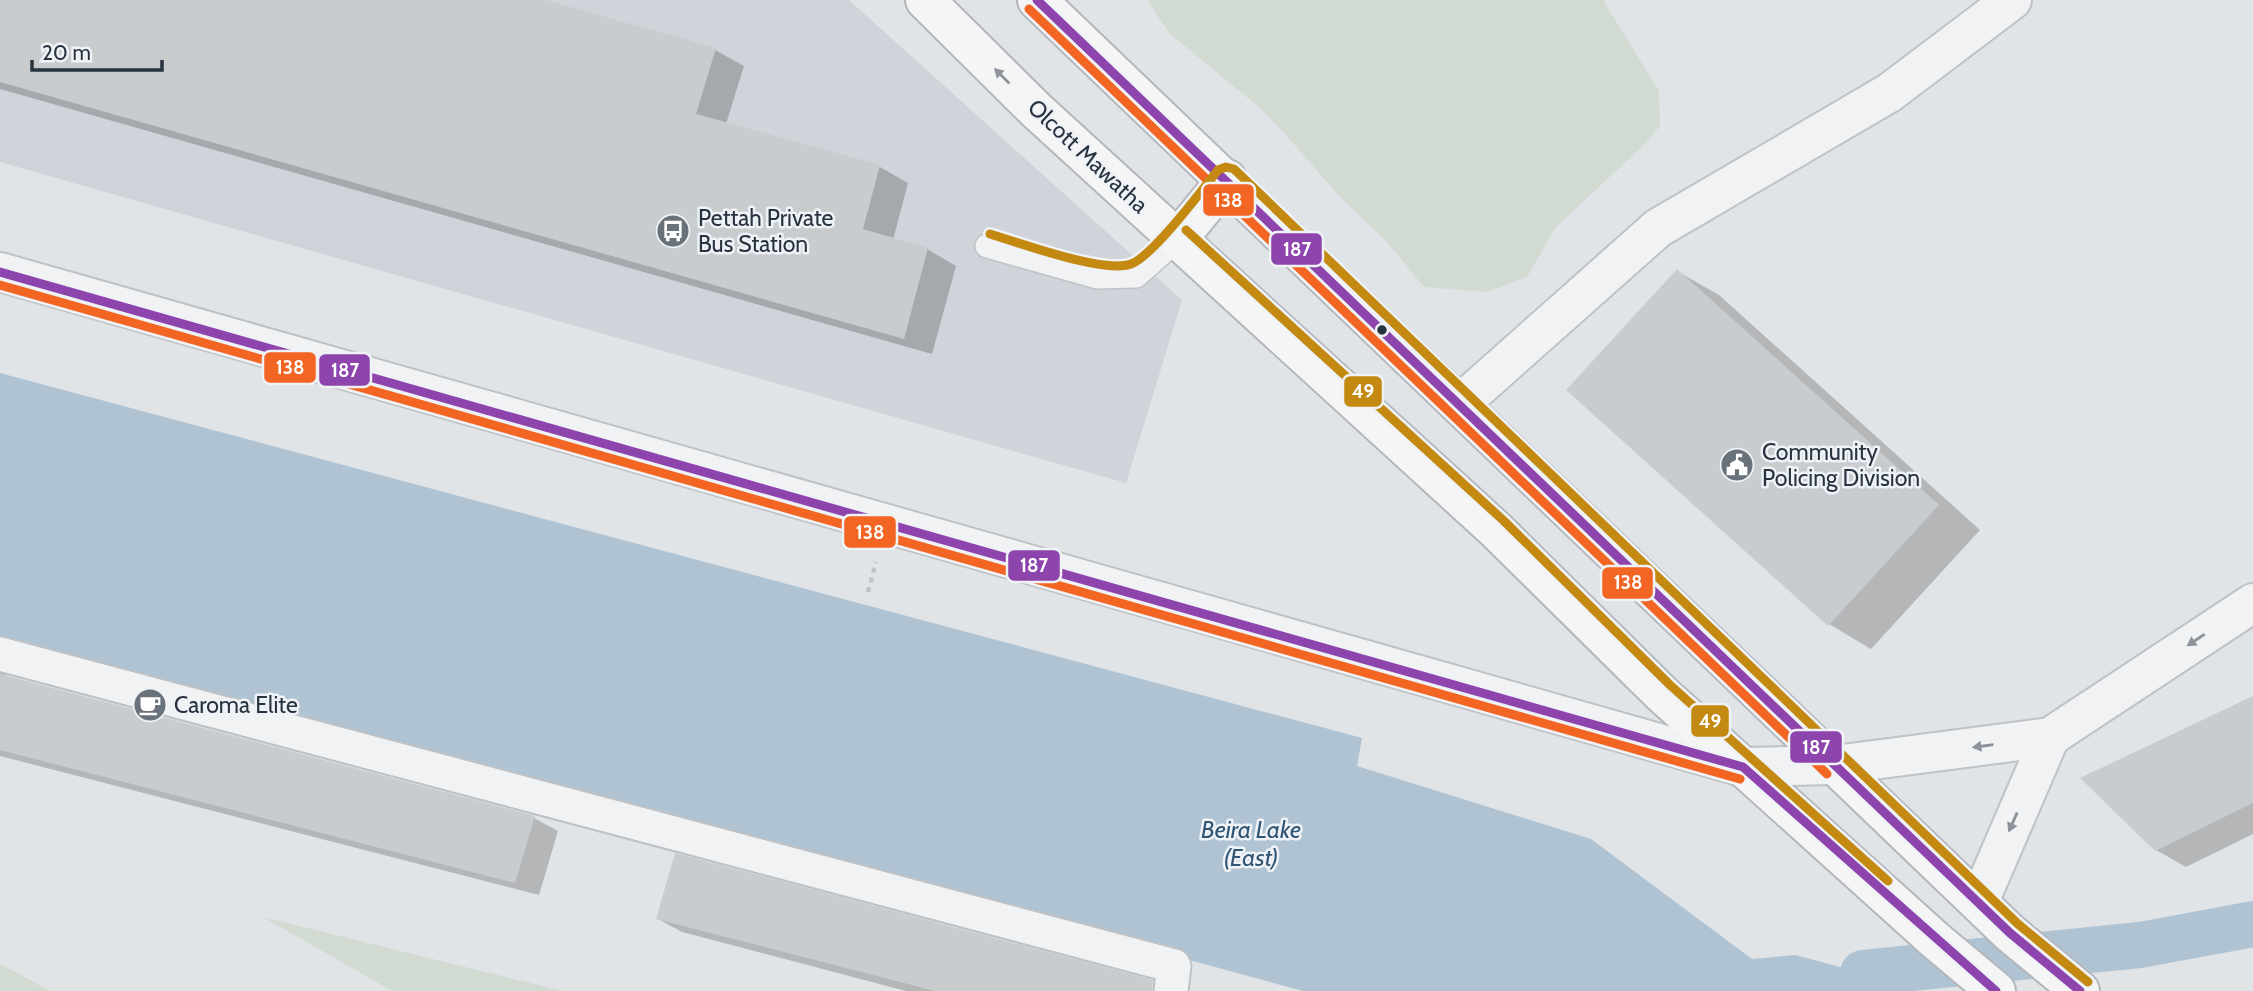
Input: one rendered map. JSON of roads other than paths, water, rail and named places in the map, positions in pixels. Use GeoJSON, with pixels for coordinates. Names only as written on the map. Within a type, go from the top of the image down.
{"type":"FeatureCollection","features":[{"type":"Feature","properties":{"kind":"highway","name":"Olcott Mawatha"},"geometry":{"type":"LineString","coordinates":[[925,0],[1036,110],[1384,425],[1662,694],[1935,940],[1996,991]]}},
{"type":"Feature","properties":{"kind":"highway"},"geometry":{"type":"LineString","coordinates":[[1037,0],[1461,403],[2010,933],[2080,991]]}},
{"type":"Feature","properties":{"kind":"highway"},"geometry":{"type":"LineString","coordinates":[[1178,239],[1227,180]]}},
{"type":"Feature","properties":{"kind":"street"},"geometry":{"type":"LineString","coordinates":[[1461,403],[1658,228],[1889,93],[2012,0]]}},
{"type":"Feature","properties":{"kind":"street"},"geometry":{"type":"LineString","coordinates":[[0,272],[1743,767],[1835,765],[2050,737],[2253,603]]}},
{"type":"Feature","properties":{"kind":"street"},"geometry":{"type":"LineString","coordinates":[[0,654],[1174,966],[1171,991]]}},
{"type":"Feature","properties":{"kind":"street"},"geometry":{"type":"LineString","coordinates":[[1979,902],[2050,737]]}},
{"type":"Feature","properties":{"kind":"lane"},"geometry":{"type":"LineString","coordinates":[[987,246],[1097,277],[1136,276],[1178,239]]}},
{"type":"Feature","properties":{"kind":"water","name":"Beira Lake (East)"},"geometry":{"type":"Polygon","coordinates":[[[0,373],[1362,738],[1357,766],[1591,839],[1752,959],[1795,955],[1863,973],[1880,991],[1303,991],[0,636],[0,373]]]}},
{"type":"Feature","properties":{"kind":"waterway"},"geometry":{"type":"LineString","coordinates":[[1863,973],[2140,945],[2253,924]]}},
{"type":"Feature","properties":{"kind":"place","name":"Pettah Private Bus Station"},"geometry":{"type":"Point","coordinates":[673,231]}},
{"type":"Feature","properties":{"kind":"place","name":"Community Policing Division"},"geometry":{"type":"Point","coordinates":[1737,465]}},
{"type":"Feature","properties":{"kind":"place","name":"Caroma Elite"},"geometry":{"type":"Point","coordinates":[150,705]}}]}
